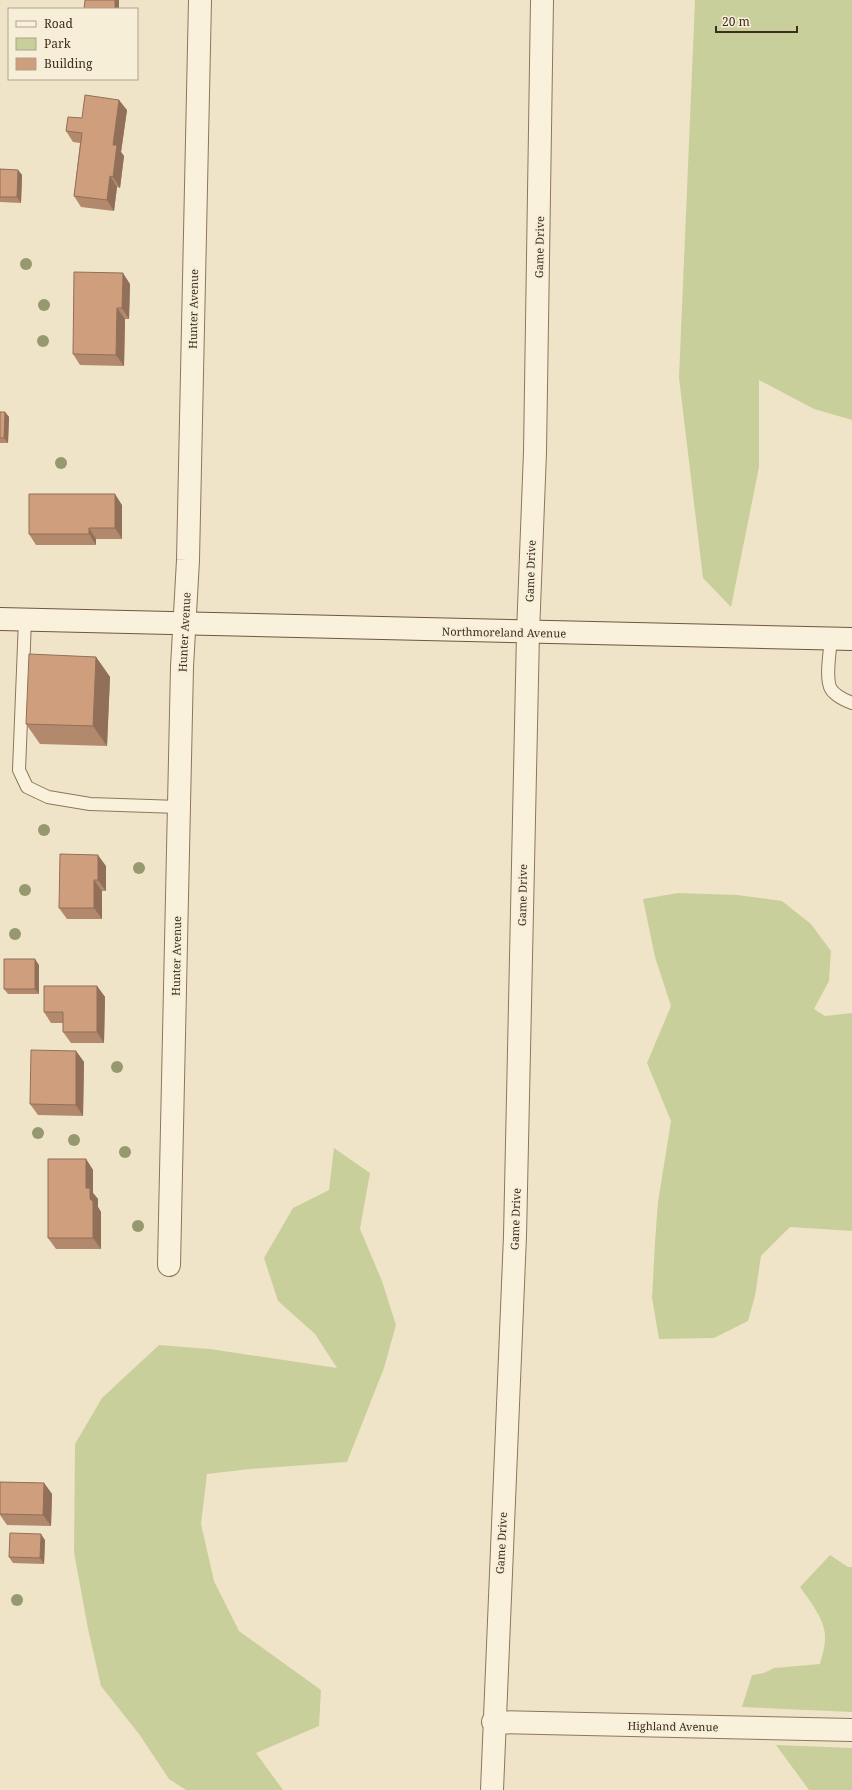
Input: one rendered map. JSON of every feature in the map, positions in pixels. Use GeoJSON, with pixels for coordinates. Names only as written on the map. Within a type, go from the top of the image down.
{"type":"FeatureCollection","features":[{"type":"Feature","properties":{"kind":"street","name":"Hunter Avenue"},"geometry":{"type":"LineString","coordinates":[[169,1265],[182,667],[188,560],[200,0]]}},
{"type":"Feature","properties":{"kind":"street","name":"Game Drive"},"geometry":{"type":"LineString","coordinates":[[492,1790],[493,1722],[515,1236],[528,633],[535,452],[542,0]]}},
{"type":"Feature","properties":{"kind":"street","name":"Northmoreland Avenue"},"geometry":{"type":"LineString","coordinates":[[0,619],[184,625],[842,639]]}},
{"type":"Feature","properties":{"kind":"street","name":"Highland Avenue"},"geometry":{"type":"LineString","coordinates":[[493,1722],[852,1730]]}},
{"type":"Feature","properties":{"kind":"lane"},"geometry":{"type":"LineString","coordinates":[[25,620],[19,770],[27,787],[48,797],[90,804],[179,807]]}},
{"type":"Feature","properties":{"kind":"lane"},"geometry":{"type":"LineString","coordinates":[[842,639],[828,680],[831,689],[842,698],[852,703]]}},
{"type":"Feature","properties":{"kind":"green space"},"geometry":{"type":"Polygon","coordinates":[[[695,0],[852,0],[852,420],[814,409],[759,380],[759,467],[731,607],[703,578],[679,378],[695,0]]]}},
{"type":"Feature","properties":{"kind":"green space"},"geometry":{"type":"Polygon","coordinates":[[[678,893],[737,895],[782,901],[811,924],[831,951],[829,981],[814,1009],[825,1016],[852,1013],[852,1231],[790,1227],[761,1256],[755,1296],[748,1321],[714,1338],[659,1339],[652,1298],[658,1202],[671,1121],[647,1063],[671,1006],[655,957],[643,899],[678,893]]]}},
{"type":"Feature","properties":{"kind":"green space"},"geometry":{"type":"Polygon","coordinates":[[[334,1148],[370,1173],[360,1229],[382,1281],[396,1325],[384,1368],[347,1462],[250,1469],[207,1474],[201,1524],[214,1581],[239,1631],[321,1690],[319,1726],[256,1753],[283,1790],[186,1790],[169,1779],[139,1734],[101,1686],[88,1629],[74,1552],[75,1444],[102,1398],[159,1345],[210,1349],[337,1368],[315,1334],[278,1301],[264,1258],[293,1208],[329,1190],[334,1148]]]}},
{"type":"Feature","properties":{"kind":"green space"},"geometry":{"type":"Polygon","coordinates":[[[830,1555],[848,1567],[852,1567],[852,1712],[742,1707],[752,1675],[764,1673],[774,1668],[820,1664],[825,1642],[824,1629],[817,1612],[800,1587],[830,1555]]]}},
{"type":"Feature","properties":{"kind":"green space"},"geometry":{"type":"Polygon","coordinates":[[[776,1745],[852,1748],[852,1790],[809,1790],[776,1745]]]}},
{"type":"Feature","properties":{"kind":"building"},"geometry":{"type":"Polygon","coordinates":[[[85,0],[115,0],[115,8],[84,8],[85,0]]]}},
{"type":"Feature","properties":{"kind":"building"},"geometry":{"type":"Polygon","coordinates":[[[85,95],[119,100],[113,145],[117,145],[113,177],[110,176],[107,200],[74,196],[82,133],[66,131],[68,117],[82,118],[85,95]]]}},
{"type":"Feature","properties":{"kind":"building"},"geometry":{"type":"Polygon","coordinates":[[[0,169],[18,170],[17,197],[0,197],[0,169]]]}},
{"type":"Feature","properties":{"kind":"building"},"geometry":{"type":"Polygon","coordinates":[[[74,272],[123,273],[122,308],[117,308],[116,355],[73,354],[74,272]]]}},
{"type":"Feature","properties":{"kind":"building"},"geometry":{"type":"Polygon","coordinates":[[[0,412],[5,412],[4,438],[0,438],[0,412]]]}},
{"type":"Feature","properties":{"kind":"building"},"geometry":{"type":"Polygon","coordinates":[[[29,494],[115,494],[115,528],[89,528],[89,534],[29,534],[29,494]]]}},
{"type":"Feature","properties":{"kind":"building"},"geometry":{"type":"Polygon","coordinates":[[[29,654],[96,657],[93,726],[26,724],[29,654]]]}},
{"type":"Feature","properties":{"kind":"building"},"geometry":{"type":"Polygon","coordinates":[[[60,854],[98,855],[98,880],[94,880],[94,908],[59,908],[60,854]]]}},
{"type":"Feature","properties":{"kind":"building"},"geometry":{"type":"Polygon","coordinates":[[[4,959],[35,959],[35,989],[4,989],[4,959]]]}},
{"type":"Feature","properties":{"kind":"building"},"geometry":{"type":"Polygon","coordinates":[[[44,986],[97,986],[97,1032],[63,1032],[63,1012],[44,1012],[44,986]]]}},
{"type":"Feature","properties":{"kind":"building"},"geometry":{"type":"Polygon","coordinates":[[[31,1050],[76,1051],[76,1105],[30,1104],[31,1050]]]}},
{"type":"Feature","properties":{"kind":"building"},"geometry":{"type":"Polygon","coordinates":[[[48,1159],[86,1159],[86,1188],[90,1188],[90,1199],[93,1201],[93,1238],[48,1238],[48,1159]]]}},
{"type":"Feature","properties":{"kind":"building"},"geometry":{"type":"Polygon","coordinates":[[[0,1482],[44,1483],[43,1515],[0,1514],[0,1482]]]}},
{"type":"Feature","properties":{"kind":"building"},"geometry":{"type":"Polygon","coordinates":[[[10,1533],[41,1534],[40,1558],[9,1557],[10,1533]]]}}]}
